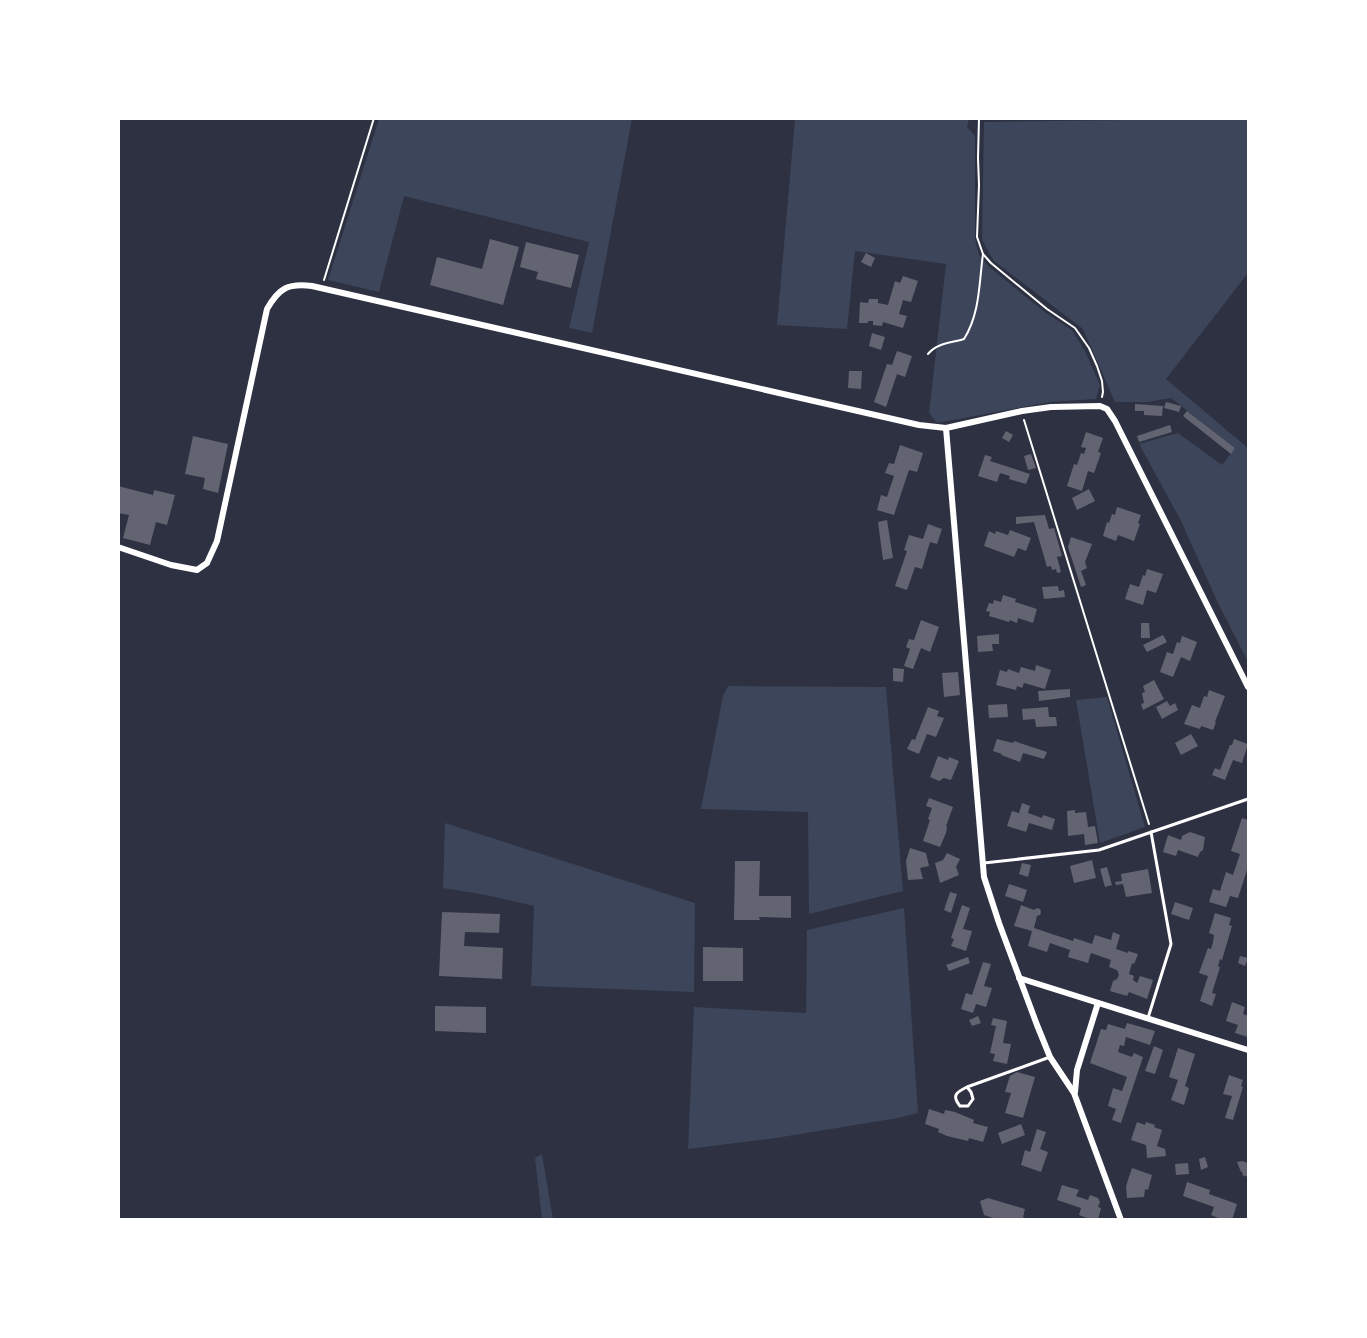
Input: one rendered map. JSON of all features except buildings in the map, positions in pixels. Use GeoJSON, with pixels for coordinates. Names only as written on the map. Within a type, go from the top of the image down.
{"type":"FeatureCollection","features":[{"type":"Feature","properties":{"kind":"street"},"geometry":{"type":"LineString","coordinates":[[118,548],[171,565],[197,570],[207,563],[217,541],[267,309],[274,297],[285,288],[297,284],[919,425],[946,428],[1022,411],[1051,407],[1100,406],[1107,409],[1115,421],[1248,687]]}},
{"type":"Feature","properties":{"kind":"street"},"geometry":{"type":"LineString","coordinates":[[946,428],[984,877],[1019,978],[1050,1057],[1074,1093],[1121,1220]]}},
{"type":"Feature","properties":{"kind":"street"},"geometry":{"type":"LineString","coordinates":[[1019,978],[1248,1050]]}},
{"type":"Feature","properties":{"kind":"street"},"geometry":{"type":"LineString","coordinates":[[1074,1093],[1077,1070],[1098,1003]]}},
{"type":"Feature","properties":{"kind":"lane"},"geometry":{"type":"LineString","coordinates":[[982,863],[1099,850],[1248,799]]}},
{"type":"Feature","properties":{"kind":"lane"},"geometry":{"type":"LineString","coordinates":[[1148,1018],[1171,944],[1151,832]]}},
{"type":"Feature","properties":{"kind":"lane"},"geometry":{"type":"LineString","coordinates":[[967,1087],[972,1099],[968,1106],[960,1106],[955,1099],[956,1095],[967,1087],[1050,1057]]}},
{"type":"Feature","properties":{"kind":"path"},"geometry":{"type":"LineString","coordinates":[[322,288],[374,118]]}},
{"type":"Feature","properties":{"kind":"path"},"geometry":{"type":"LineString","coordinates":[[979,118],[977,237],[983,254],[1047,309],[1075,328],[1089,348],[1102,381],[1104,392],[1100,406]]}},
{"type":"Feature","properties":{"kind":"path"},"geometry":{"type":"LineString","coordinates":[[928,354],[939,345],[964,339],[968,332],[974,318],[983,254]]}},
{"type":"Feature","properties":{"kind":"path"},"geometry":{"type":"LineString","coordinates":[[1022,411],[1151,832]]}},
{"type":"Feature","properties":{"kind":"shaded area"},"geometry":{"type":"Polygon","coordinates":[[[379,119],[632,119],[592,333],[569,328],[589,242],[404,196],[379,292],[328,280],[379,119]]]}},
{"type":"Feature","properties":{"kind":"shaded area"},"geometry":{"type":"Polygon","coordinates":[[[795,119],[969,119],[967,127],[975,136],[975,239],[979,255],[988,266],[1046,313],[1072,330],[1085,351],[1100,385],[1096,399],[1050,402],[937,423],[929,413],[946,264],[855,251],[847,329],[777,325],[795,119]]]}},
{"type":"Feature","properties":{"kind":"shaded area"},"geometry":{"type":"Polygon","coordinates":[[[1248,119],[1248,273],[1166,379],[1248,448],[1248,662],[1180,519],[1139,444],[1178,433],[1222,465],[1235,448],[1171,398],[1148,402],[1115,402],[1083,329],[994,261],[982,239],[984,122],[1248,119]]]}},
{"type":"Feature","properties":{"kind":"shaded area"},"geometry":{"type":"Polygon","coordinates":[[[728,686],[886,687],[903,891],[809,914],[808,812],[701,809],[723,696],[728,686]]]}},
{"type":"Feature","properties":{"kind":"shaded area"},"geometry":{"type":"Polygon","coordinates":[[[1107,697],[1145,827],[1100,843],[1076,700],[1107,697]]]}},
{"type":"Feature","properties":{"kind":"shaded area"},"geometry":{"type":"Polygon","coordinates":[[[445,823],[695,903],[694,992],[531,986],[534,906],[443,888],[445,823]]]}},
{"type":"Feature","properties":{"kind":"shaded area"},"geometry":{"type":"Polygon","coordinates":[[[904,908],[918,1113],[776,1138],[688,1149],[694,1007],[806,1013],[807,930],[904,908]]]}},
{"type":"Feature","properties":{"kind":"shaded area"},"geometry":{"type":"Polygon","coordinates":[[[542,1154],[553,1219],[542,1219],[535,1158],[542,1154]]]}}]}
